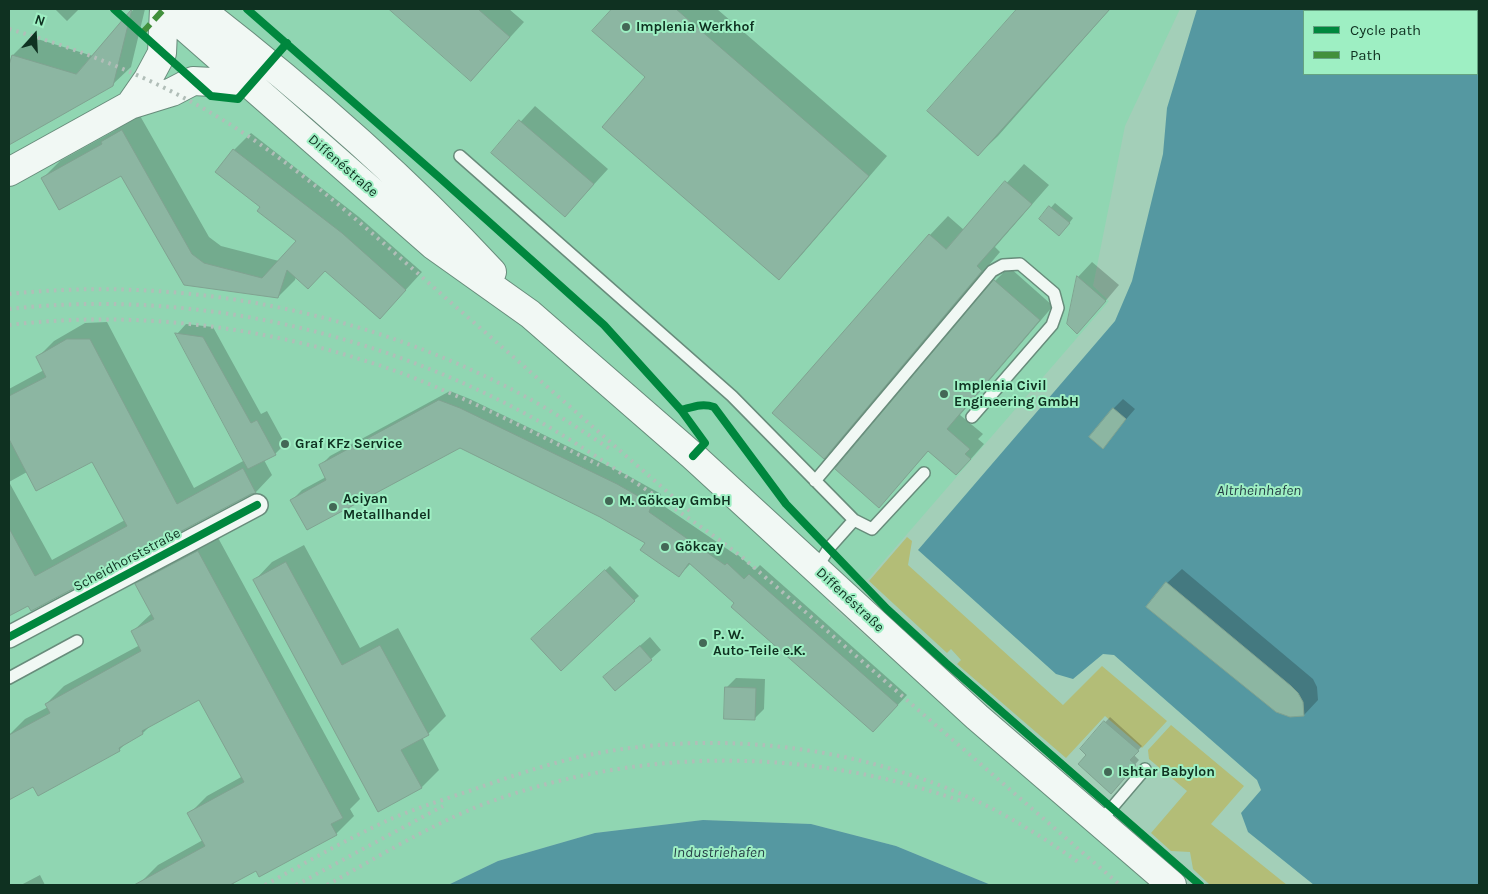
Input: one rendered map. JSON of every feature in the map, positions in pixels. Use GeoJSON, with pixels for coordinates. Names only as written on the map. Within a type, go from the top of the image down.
{"type":"FeatureCollection","features":[{"type":"Feature","properties":{"kind":"main road","name":"Diffenéstraße"},"geometry":{"type":"LineString","coordinates":[[164,9],[433,244],[530,314],[693,456],[977,716],[1172,885]]}},
{"type":"Feature","properties":{"kind":"main road"},"geometry":{"type":"LineString","coordinates":[[130,105],[148,80],[162,53],[164,9]]}},
{"type":"Feature","properties":{"kind":"main road","name":"Diffenéstraße"},"geometry":{"type":"LineString","coordinates":[[203,12],[269,63],[375,157],[454,231],[530,314]]}},
{"type":"Feature","properties":{"kind":"main road"},"geometry":{"type":"LineString","coordinates":[[193,80],[202,42],[203,12]]}},
{"type":"Feature","properties":{"kind":"main road"},"geometry":{"type":"LineString","coordinates":[[162,53],[202,42],[235,36]]}},
{"type":"Feature","properties":{"kind":"main road"},"geometry":{"type":"LineString","coordinates":[[9,172],[130,105],[172,92],[193,80],[250,84]]}},
{"type":"Feature","properties":{"kind":"street","name":"Scheidhorststraße"},"geometry":{"type":"LineString","coordinates":[[9,636],[257,505]]}},
{"type":"Feature","properties":{"kind":"lane"},"geometry":{"type":"LineString","coordinates":[[460,156],[732,396],[854,520],[872,529],[924,473]]}},
{"type":"Feature","properties":{"kind":"lane"},"geometry":{"type":"LineString","coordinates":[[815,481],[992,271],[1004,265],[1020,264],[1054,293],[1058,308],[1052,325],[972,417]]}},
{"type":"Feature","properties":{"kind":"lane"},"geometry":{"type":"LineString","coordinates":[[816,569],[829,548],[854,520]]}},
{"type":"Feature","properties":{"kind":"lane"},"geometry":{"type":"LineString","coordinates":[[9,678],[77,641]]}},
{"type":"Feature","properties":{"kind":"lane"},"geometry":{"type":"LineString","coordinates":[[1099,823],[1145,769]]}},
{"type":"Feature","properties":{"kind":"shaded area"},"geometry":{"type":"Polygon","coordinates":[[[9,9],[1180,9],[1125,126],[1093,286],[1109,301],[869,578],[828,603],[1149,885],[991,885],[896,846],[811,824],[703,820],[595,833],[498,861],[448,885],[9,885],[9,9]]]}},
{"type":"Feature","properties":{"kind":"shaded area"},"geometry":{"type":"Polygon","coordinates":[[[907,537],[912,541],[908,565],[1063,705],[1102,666],[1167,721],[1142,748],[1105,716],[1066,758],[957,664],[961,660],[951,649],[947,653],[869,581],[907,537]]]}},
{"type":"Feature","properties":{"kind":"shaded area"},"geometry":{"type":"Polygon","coordinates":[[[1171,725],[1244,786],[1211,824],[1287,885],[1210,885],[1193,869],[1190,852],[1171,851],[1151,833],[1187,791],[1149,759],[1148,750],[1171,725]]]}},
{"type":"Feature","properties":{"kind":"water","name":"Altrheinhafen"},"geometry":{"type":"Polygon","coordinates":[[[1197,9],[1479,9],[1479,885],[1314,885],[1248,832],[1241,813],[1261,790],[1257,780],[1114,655],[1103,654],[1073,679],[1056,674],[918,550],[1115,321],[1132,281],[1163,154],[1167,108],[1197,9]]]}},
{"type":"Feature","properties":{"kind":"water","name":"Industriehafen"},"geometry":{"type":"Polygon","coordinates":[[[703,820],[811,824],[896,846],[991,885],[448,885],[498,861],[595,833],[703,820]]]}},
{"type":"Feature","properties":{"kind":"building"},"geometry":{"type":"Polygon","coordinates":[[[132,9],[113,86],[9,145],[9,65],[12,55],[76,74],[132,9]]]}},
{"type":"Feature","properties":{"kind":"building"},"geometry":{"type":"Polygon","coordinates":[[[389,9],[478,9],[510,37],[471,81],[389,9]]]}},
{"type":"Feature","properties":{"kind":"building"},"geometry":{"type":"Polygon","coordinates":[[[612,9],[676,9],[869,176],[779,280],[602,127],[645,77],[592,31],[612,9]]]}},
{"type":"Feature","properties":{"kind":"building"},"geometry":{"type":"Polygon","coordinates":[[[1017,9],[1110,9],[978,156],[927,111],[1017,9]]]}},
{"type":"Feature","properties":{"kind":"building"},"geometry":{"type":"Polygon","coordinates":[[[519,120],[594,184],[565,217],[491,153],[519,120]]]}},
{"type":"Feature","properties":{"kind":"building"},"geometry":{"type":"Polygon","coordinates":[[[122,130],[192,254],[204,263],[262,278],[296,241],[257,211],[260,207],[215,172],[233,149],[342,233],[406,290],[380,319],[325,271],[308,289],[287,270],[278,298],[184,285],[121,176],[59,210],[41,178],[102,144],[101,142],[122,130]]]}},
{"type":"Feature","properties":{"kind":"building"},"geometry":{"type":"Polygon","coordinates":[[[1005,181],[1032,204],[977,266],[982,271],[824,459],[772,413],[929,234],[946,249],[1005,181]]]}},
{"type":"Feature","properties":{"kind":"building"},"geometry":{"type":"Polygon","coordinates":[[[1049,206],[1070,223],[1059,236],[1039,219],[1049,206]]]}},
{"type":"Feature","properties":{"kind":"building"},"geometry":{"type":"Polygon","coordinates":[[[1077,276],[1106,301],[1077,334],[1067,324],[1077,276]]]}},
{"type":"Feature","properties":{"kind":"building"},"geometry":{"type":"Polygon","coordinates":[[[994,280],[1040,320],[947,429],[970,449],[965,454],[971,459],[956,475],[928,451],[879,508],[835,469],[994,280]]]}},
{"type":"Feature","properties":{"kind":"building"},"geometry":{"type":"Polygon","coordinates":[[[175,333],[203,337],[251,423],[257,420],[276,455],[248,469],[175,333]]]}},
{"type":"Feature","properties":{"kind":"building"},"geometry":{"type":"Polygon","coordinates":[[[67,339],[90,339],[177,504],[243,468],[256,493],[31,611],[28,606],[9,616],[9,528],[35,576],[127,526],[92,462],[36,491],[9,439],[9,396],[46,377],[36,357],[67,339]]]}},
{"type":"Feature","properties":{"kind":"building"},"geometry":{"type":"Polygon","coordinates":[[[439,400],[460,408],[617,484],[652,504],[649,512],[725,565],[727,563],[744,579],[749,574],[898,705],[873,732],[731,607],[734,603],[689,563],[679,577],[640,550],[645,543],[600,517],[460,448],[307,530],[290,500],[326,480],[319,465],[439,400]]]}},
{"type":"Feature","properties":{"kind":"building"},"geometry":{"type":"Polygon","coordinates":[[[1113,408],[1126,419],[1103,449],[1089,437],[1113,408]]]}},
{"type":"Feature","properties":{"kind":"building"},"geometry":{"type":"Polygon","coordinates":[[[198,551],[343,818],[331,824],[337,835],[259,877],[256,871],[230,885],[134,885],[205,846],[187,813],[244,782],[199,700],[142,731],[143,734],[119,748],[120,751],[38,796],[33,787],[9,800],[9,735],[50,713],[45,704],[141,651],[131,631],[154,619],[135,584],[198,551]]]}},
{"type":"Feature","properties":{"kind":"building"},"geometry":{"type":"Polygon","coordinates":[[[286,562],[342,665],[380,645],[429,735],[401,750],[422,788],[378,812],[253,580],[286,562]]]}},
{"type":"Feature","properties":{"kind":"building"},"geometry":{"type":"Polygon","coordinates":[[[605,570],[635,601],[561,671],[531,639],[605,570]]]}},
{"type":"Feature","properties":{"kind":"building"},"geometry":{"type":"Polygon","coordinates":[[[1166,582],[1291,686],[1303,702],[1304,716],[1290,717],[1276,712],[1146,607],[1166,582]]]}},
{"type":"Feature","properties":{"kind":"building"},"geometry":{"type":"Polygon","coordinates":[[[640,646],[652,660],[615,691],[603,677],[640,646]]]}},
{"type":"Feature","properties":{"kind":"building"},"geometry":{"type":"Polygon","coordinates":[[[725,687],[756,688],[755,720],[724,719],[725,687]]]}},
{"type":"Feature","properties":{"kind":"building"},"geometry":{"type":"Polygon","coordinates":[[[1104,721],[1139,751],[1130,760],[1136,765],[1111,794],[1078,764],[1086,755],[1080,749],[1104,721]]]}},
{"type":"Feature","properties":{"kind":"railway"},"geometry":{"type":"LineString","coordinates":[[9,29],[72,49],[133,73],[220,118],[274,154],[375,236],[691,512]]}},
{"type":"Feature","properties":{"kind":"railway"},"geometry":{"type":"LineString","coordinates":[[9,294],[72,290],[136,290],[199,295],[262,304],[325,318],[386,336],[445,359],[503,385],[571,423],[610,449]]}},
{"type":"Feature","properties":{"kind":"railway"},"geometry":{"type":"LineString","coordinates":[[9,309],[72,304],[135,305],[197,310],[259,319],[321,333],[381,351],[440,373],[513,407],[591,453],[742,557],[1120,885]]}},
{"type":"Feature","properties":{"kind":"railway"},"geometry":{"type":"LineString","coordinates":[[9,325],[109,319],[159,321],[259,334],[308,345],[357,358],[429,384],[503,417],[599,465]]}},
{"type":"Feature","properties":{"kind":"railway"},"geometry":{"type":"LineString","coordinates":[[265,885],[328,850],[393,818],[434,803],[531,770],[574,758],[633,748],[679,744],[725,743],[771,746],[862,761],[906,773],[984,804],[1034,832],[1081,864]]}},
{"type":"Feature","properties":{"kind":"railway"},"geometry":{"type":"LineString","coordinates":[[327,885],[424,831],[484,804],[543,785],[603,771],[664,763],[724,761],[785,763],[846,771],[905,784],[964,802]]}},
{"type":"Feature","properties":{"kind":"railway"},"geometry":{"type":"LineString","coordinates":[[296,885],[443,806]]}},
{"type":"Feature","properties":{"kind":"marked path"},"geometry":{"type":"LineString","coordinates":[[142,33],[164,9]]}},
{"type":"Feature","properties":{"kind":"cycle path"},"geometry":{"type":"LineString","coordinates":[[114,9],[211,96],[238,99],[287,43]]}},
{"type":"Feature","properties":{"kind":"cycle path"},"geometry":{"type":"LineString","coordinates":[[247,9],[604,325],[681,410],[705,443],[693,456]]}},
{"type":"Feature","properties":{"kind":"cycle path"},"geometry":{"type":"LineString","coordinates":[[681,410],[701,405],[714,407],[786,504],[887,609],[1200,885]]}},
{"type":"Feature","properties":{"kind":"cycle path"},"geometry":{"type":"LineString","coordinates":[[9,637],[257,505]]}},
{"type":"Feature","properties":{"kind":"place","name":"Implenia Werkhof"},"geometry":{"type":"Point","coordinates":[626,27]}},
{"type":"Feature","properties":{"kind":"place","name":"Implenia Civil Engineering GmbH"},"geometry":{"type":"Point","coordinates":[944,394]}},
{"type":"Feature","properties":{"kind":"place","name":"Graf KFz Service"},"geometry":{"type":"Point","coordinates":[285,444]}},
{"type":"Feature","properties":{"kind":"place","name":"M. Gökcay GmbH"},"geometry":{"type":"Point","coordinates":[609,501]}},
{"type":"Feature","properties":{"kind":"place","name":"Aciyan Metallhandel"},"geometry":{"type":"Point","coordinates":[333,507]}},
{"type":"Feature","properties":{"kind":"place","name":"Gökcay"},"geometry":{"type":"Point","coordinates":[665,547]}},
{"type":"Feature","properties":{"kind":"place","name":"P. W. Auto-Teile e.K."},"geometry":{"type":"Point","coordinates":[703,643]}},
{"type":"Feature","properties":{"kind":"place","name":"Ishtar Babylon"},"geometry":{"type":"Point","coordinates":[1108,772]}}]}
